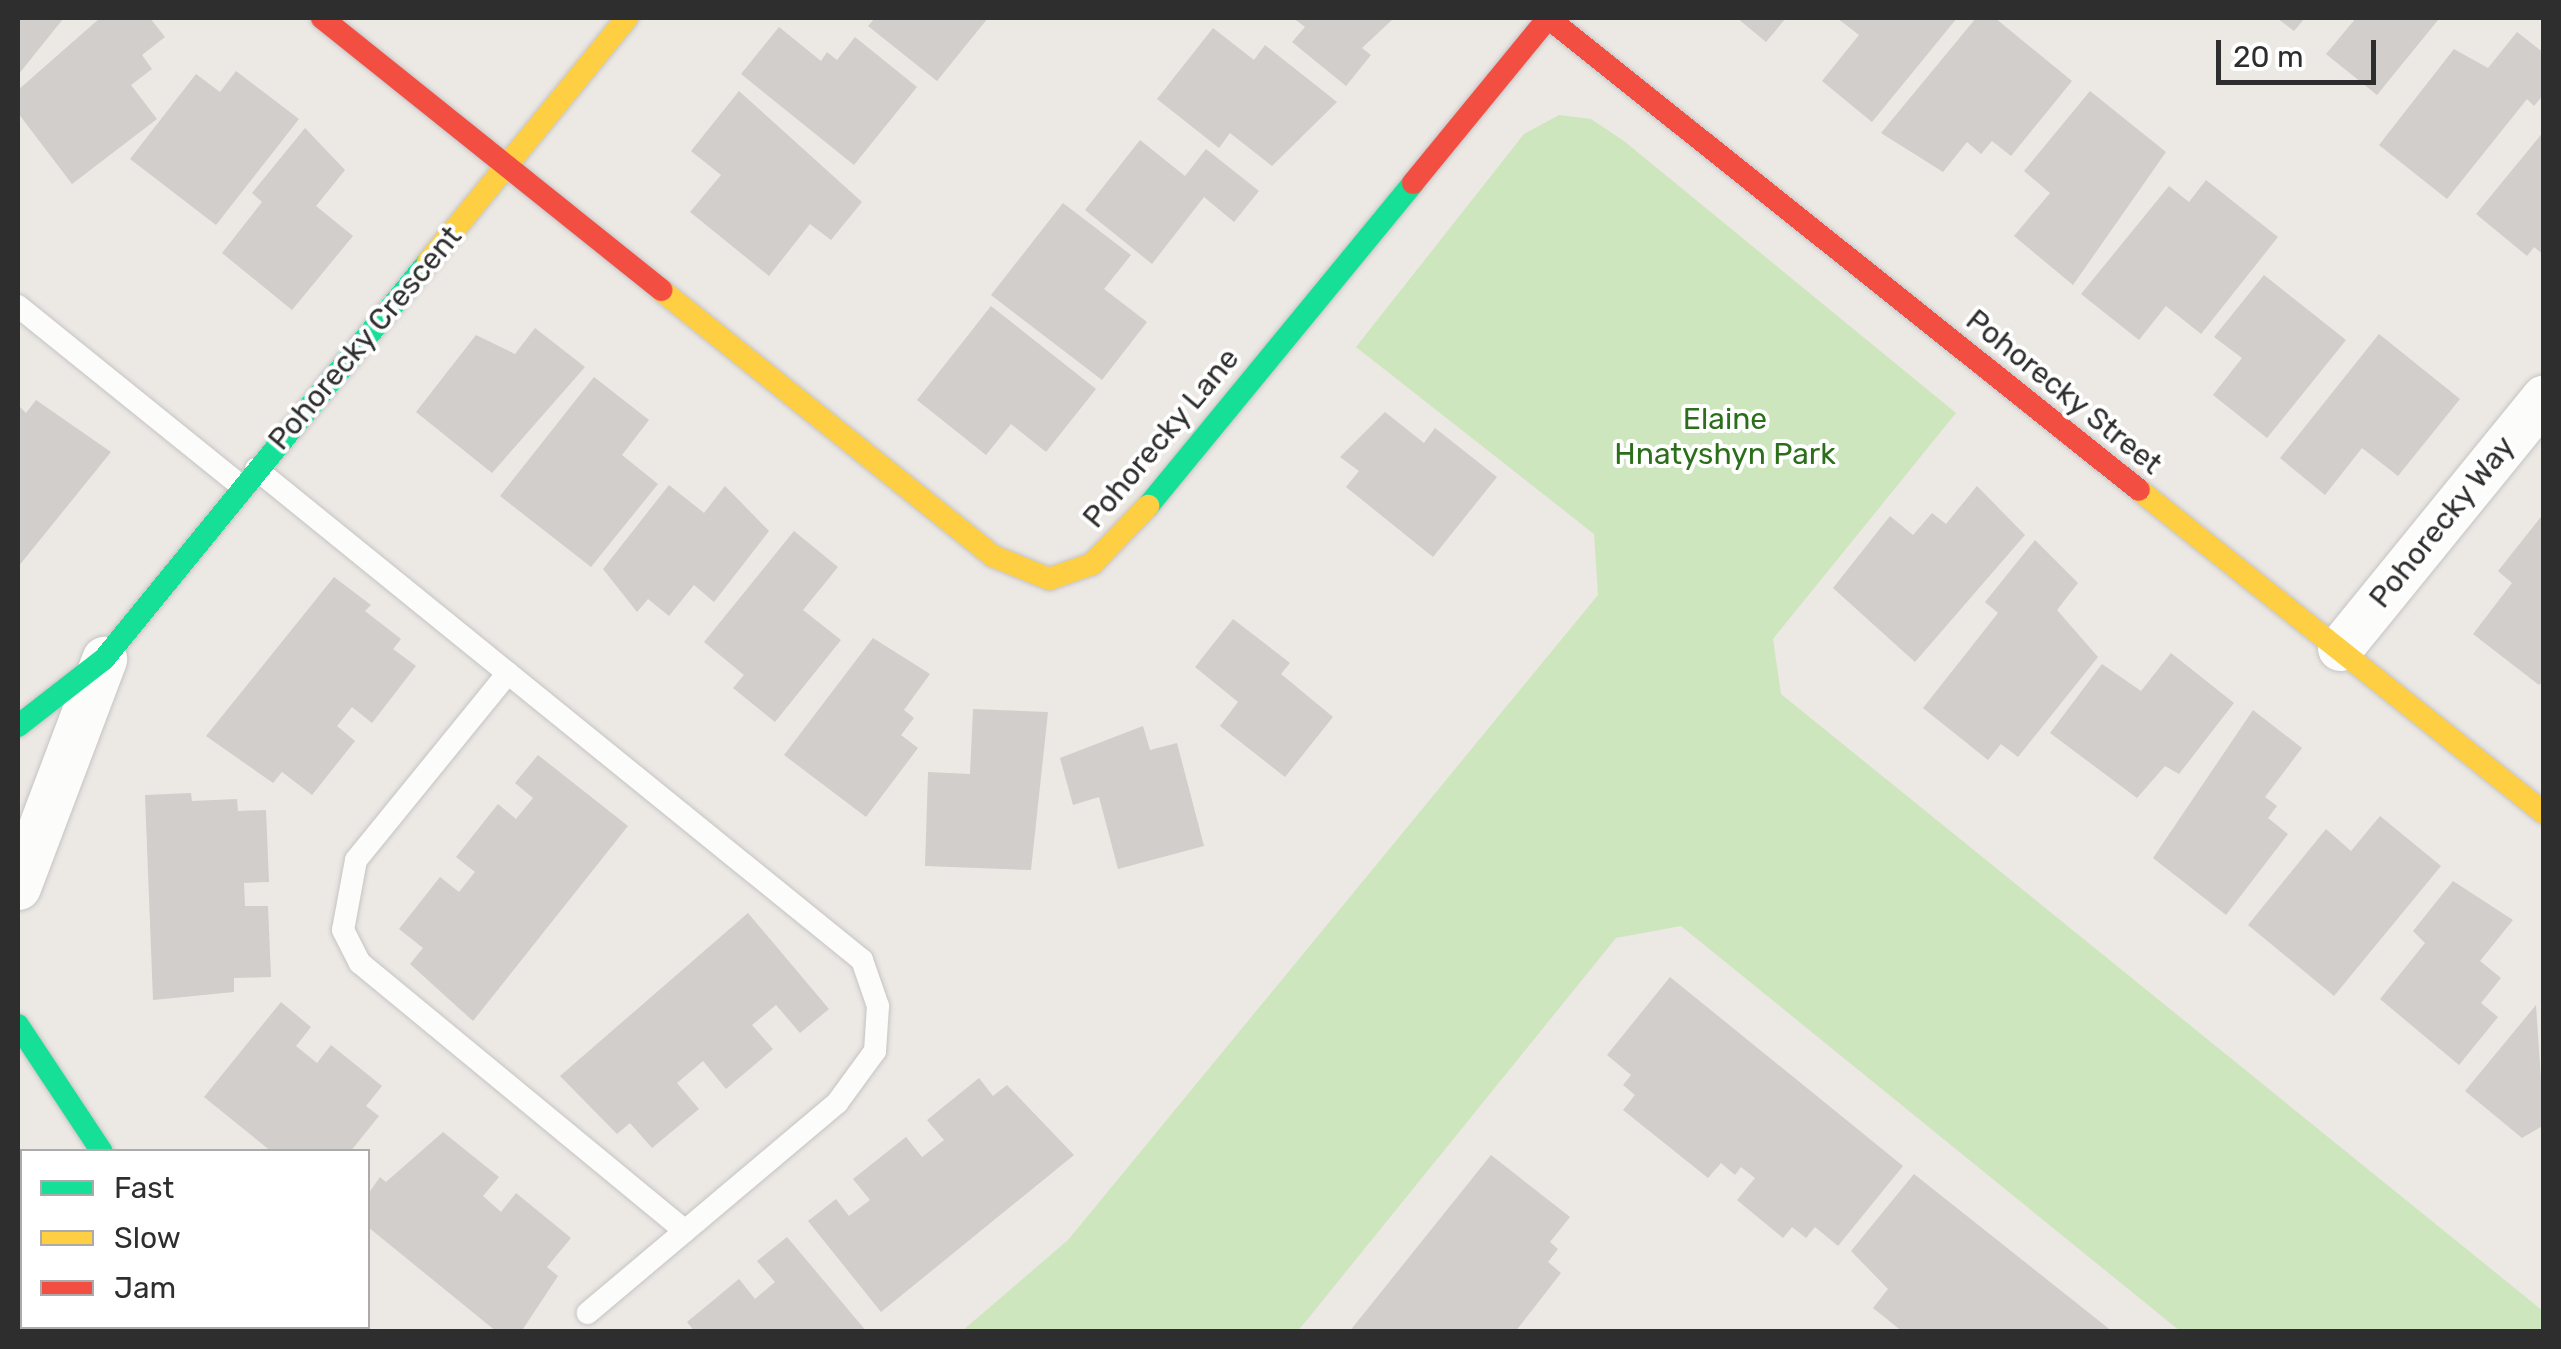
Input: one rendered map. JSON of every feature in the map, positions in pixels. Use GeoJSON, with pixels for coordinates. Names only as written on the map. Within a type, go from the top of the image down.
{"type":"FeatureCollection","features":[{"type":"Feature","properties":{"kind":"street","name":"Pohorecky Lane"},"geometry":{"type":"LineString","coordinates":[[322,18],[993,556],[1034,578],[1059,578],[1092,564],[1145,509],[1548,18]]}},
{"type":"Feature","properties":{"kind":"street","name":"Pohorecky Crescent"},"geometry":{"type":"LineString","coordinates":[[18,726],[104,659],[627,18]]}},
{"type":"Feature","properties":{"kind":"street","name":"Pohorecky Street"},"geometry":{"type":"LineString","coordinates":[[1548,18],[2544,813]]}},
{"type":"Feature","properties":{"kind":"street","name":"Pohorecky Way"},"geometry":{"type":"LineString","coordinates":[[2340,648],[2544,397]]}},
{"type":"Feature","properties":{"kind":"street","name":"Pohorecky Crescent"},"geometry":{"type":"LineString","coordinates":[[18,887],[104,659]]}},
{"type":"Feature","properties":{"kind":"street"},"geometry":{"type":"LineString","coordinates":[[18,1024],[55,1094],[100,1149]]}},
{"type":"Feature","properties":{"kind":"lane"},"geometry":{"type":"LineString","coordinates":[[18,306],[508,673],[862,960],[878,1006],[875,1051],[837,1103],[588,1313]]}},
{"type":"Feature","properties":{"kind":"lane"},"geometry":{"type":"LineString","coordinates":[[508,673],[356,860],[344,930],[360,963],[685,1231]]}},
{"type":"Feature","properties":{"kind":"green space","name":"Elaine Hnatyshyn Park"},"geometry":{"type":"Polygon","coordinates":[[[1559,115],[1591,119],[1624,141],[1956,413],[1773,639],[1781,694],[2543,1311],[2543,1331],[2180,1331],[1681,926],[1616,938],[1298,1331],[962,1331],[1068,1240],[1598,595],[1594,534],[1356,347],[1524,134],[1559,115]]]}},
{"type":"Feature","properties":{"kind":"building"},"geometry":{"type":"Polygon","coordinates":[[[18,18],[63,19],[18,75],[18,18]]]}},
{"type":"Feature","properties":{"kind":"building"},"geometry":{"type":"Polygon","coordinates":[[[100,18],[150,18],[165,37],[142,55],[152,69],[131,85],[157,119],[72,184],[18,113],[18,90],[100,18]]]}},
{"type":"Feature","properties":{"kind":"building"},"geometry":{"type":"Polygon","coordinates":[[[875,18],[988,18],[937,81],[868,26],[875,18]]]}},
{"type":"Feature","properties":{"kind":"building"},"geometry":{"type":"Polygon","coordinates":[[[1293,18],[1394,18],[1362,48],[1371,55],[1346,86],[1292,42],[1305,27],[1293,18]]]}},
{"type":"Feature","properties":{"kind":"building"},"geometry":{"type":"Polygon","coordinates":[[[1737,18],[1786,18],[1766,42],[1737,18]]]}},
{"type":"Feature","properties":{"kind":"building"},"geometry":{"type":"Polygon","coordinates":[[[1837,18],[1957,18],[1872,122],[1822,81],[1859,35],[1837,18]]]}},
{"type":"Feature","properties":{"kind":"building"},"geometry":{"type":"Polygon","coordinates":[[[1976,18],[1995,18],[2072,81],[2011,156],[1992,141],[1981,154],[1967,142],[1943,172],[1881,133],[1976,18]]]}},
{"type":"Feature","properties":{"kind":"building"},"geometry":{"type":"Polygon","coordinates":[[[2277,18],[2305,18],[2294,31],[2277,18]]]}},
{"type":"Feature","properties":{"kind":"building"},"geometry":{"type":"Polygon","coordinates":[[[2356,18],[2438,20],[2377,95],[2326,54],[2356,18]]]}},
{"type":"Feature","properties":{"kind":"building"},"geometry":{"type":"Polygon","coordinates":[[[779,27],[821,61],[827,52],[837,60],[855,37],[917,87],[854,165],[741,74],[779,27]]]}},
{"type":"Feature","properties":{"kind":"building"},"geometry":{"type":"Polygon","coordinates":[[[1213,28],[1254,60],[1265,45],[1337,102],[1272,166],[1230,133],[1219,148],[1157,99],[1213,28]]]}},
{"type":"Feature","properties":{"kind":"building"},"geometry":{"type":"Polygon","coordinates":[[[2517,32],[2544,53],[2544,94],[2534,106],[2527,99],[2447,199],[2379,145],[2454,49],[2488,68],[2517,32]]]}},
{"type":"Feature","properties":{"kind":"building"},"geometry":{"type":"Polygon","coordinates":[[[236,71],[299,119],[216,225],[130,159],[196,74],[220,92],[236,71]]]}},
{"type":"Feature","properties":{"kind":"building"},"geometry":{"type":"Polygon","coordinates":[[[739,91],[862,202],[831,240],[810,224],[769,276],[690,212],[721,175],[691,151],[739,91]]]}},
{"type":"Feature","properties":{"kind":"building"},"geometry":{"type":"Polygon","coordinates":[[[2090,91],[2166,152],[2073,285],[2014,236],[2050,193],[2024,171],[2090,91]]]}},
{"type":"Feature","properties":{"kind":"building"},"geometry":{"type":"Polygon","coordinates":[[[305,128],[345,170],[316,206],[353,236],[292,310],[222,253],[262,202],[252,193],[305,128]]]}},
{"type":"Feature","properties":{"kind":"building"},"geometry":{"type":"Polygon","coordinates":[[[2544,131],[2544,255],[2534,247],[2527,256],[2476,214],[2544,131]]]}},
{"type":"Feature","properties":{"kind":"building"},"geometry":{"type":"Polygon","coordinates":[[[1140,140],[1185,176],[1206,149],[1259,191],[1234,222],[1204,197],[1152,264],[1085,210],[1140,140]]]}},
{"type":"Feature","properties":{"kind":"building"},"geometry":{"type":"Polygon","coordinates":[[[2206,180],[2278,237],[2201,334],[2166,306],[2139,340],[2081,294],[2169,186],[2189,202],[2206,180]]]}},
{"type":"Feature","properties":{"kind":"building"},"geometry":{"type":"Polygon","coordinates":[[[1063,203],[1131,255],[1104,289],[1147,322],[1102,380],[991,295],[1063,203]]]}},
{"type":"Feature","properties":{"kind":"building"},"geometry":{"type":"Polygon","coordinates":[[[2264,275],[2346,340],[2267,438],[2213,395],[2242,358],[2214,337],[2264,275]]]}},
{"type":"Feature","properties":{"kind":"building"},"geometry":{"type":"Polygon","coordinates":[[[991,306],[1096,389],[1046,452],[1011,424],[986,455],[917,400],[991,306]]]}},
{"type":"Feature","properties":{"kind":"building"},"geometry":{"type":"Polygon","coordinates":[[[535,328],[585,367],[492,473],[416,412],[476,335],[515,354],[535,328]]]}},
{"type":"Feature","properties":{"kind":"building"},"geometry":{"type":"Polygon","coordinates":[[[2379,334],[2460,399],[2398,476],[2362,448],[2325,495],[2280,458],[2379,334]]]}},
{"type":"Feature","properties":{"kind":"building"},"geometry":{"type":"Polygon","coordinates":[[[594,377],[649,420],[622,455],[658,484],[591,567],[500,496],[594,377]]]}},
{"type":"Feature","properties":{"kind":"building"},"geometry":{"type":"Polygon","coordinates":[[[36,400],[111,452],[18,567],[18,405],[26,413],[36,400]]]}},
{"type":"Feature","properties":{"kind":"building"},"geometry":{"type":"Polygon","coordinates":[[[1385,412],[1424,443],[1435,428],[1497,477],[1433,557],[1346,487],[1359,471],[1340,457],[1385,412]]]}},
{"type":"Feature","properties":{"kind":"building"},"geometry":{"type":"Polygon","coordinates":[[[669,485],[704,513],[725,486],[769,531],[714,602],[694,585],[669,616],[648,599],[637,612],[603,569],[669,485]]]}},
{"type":"Feature","properties":{"kind":"building"},"geometry":{"type":"Polygon","coordinates":[[[1977,486],[2025,535],[1915,662],[1833,588],[1890,516],[1913,535],[1932,513],[1946,524],[1977,486]]]}},
{"type":"Feature","properties":{"kind":"building"},"geometry":{"type":"Polygon","coordinates":[[[2544,513],[2544,680],[2539,685],[2473,634],[2512,583],[2498,571],[2544,513]]]}},
{"type":"Feature","properties":{"kind":"building"},"geometry":{"type":"Polygon","coordinates":[[[794,531],[838,567],[803,610],[841,640],[775,722],[733,688],[744,675],[704,642],[794,531]]]}},
{"type":"Feature","properties":{"kind":"building"},"geometry":{"type":"Polygon","coordinates":[[[2035,540],[2078,583],[2057,610],[2098,657],[2018,757],[2001,744],[1988,760],[1923,708],[1998,613],[1985,602],[2035,540]]]}},
{"type":"Feature","properties":{"kind":"building"},"geometry":{"type":"Polygon","coordinates":[[[334,577],[371,605],[365,611],[401,639],[393,649],[416,666],[372,723],[352,707],[337,726],[355,741],[312,795],[282,772],[273,783],[206,736],[334,577]]]}},
{"type":"Feature","properties":{"kind":"building"},"geometry":{"type":"Polygon","coordinates":[[[1233,619],[1290,663],[1281,674],[1333,717],[1285,777],[1220,726],[1238,702],[1195,667],[1233,619]]]}},
{"type":"Feature","properties":{"kind":"building"},"geometry":{"type":"Polygon","coordinates":[[[873,638],[930,674],[904,710],[914,718],[901,735],[918,748],[866,817],[784,755],[873,638]]]}},
{"type":"Feature","properties":{"kind":"building"},"geometry":{"type":"Polygon","coordinates":[[[2171,653],[2234,703],[2179,774],[2165,766],[2137,798],[2050,733],[2102,664],[2141,691],[2171,653]]]}},
{"type":"Feature","properties":{"kind":"building"},"geometry":{"type":"Polygon","coordinates":[[[973,709],[1048,712],[1031,870],[925,866],[928,772],[970,774],[973,709]]]}},
{"type":"Feature","properties":{"kind":"building"},"geometry":{"type":"Polygon","coordinates":[[[2253,710],[2302,748],[2265,797],[2277,806],[2268,818],[2288,834],[2226,915],[2153,858],[2253,710]]]}},
{"type":"Feature","properties":{"kind":"building"},"geometry":{"type":"Polygon","coordinates":[[[1143,726],[1150,750],[1177,743],[1204,846],[1118,869],[1099,797],[1073,805],[1060,758],[1143,726]]]}},
{"type":"Feature","properties":{"kind":"building"},"geometry":{"type":"Polygon","coordinates":[[[538,755],[628,826],[473,1021],[410,964],[423,948],[399,929],[440,877],[459,892],[475,872],[456,857],[498,804],[516,819],[533,798],[515,783],[538,755]]]}},
{"type":"Feature","properties":{"kind":"building"},"geometry":{"type":"Polygon","coordinates":[[[191,793],[192,801],[237,799],[238,811],[266,810],[269,882],[244,883],[245,906],[268,906],[271,977],[234,978],[234,992],[153,1000],[145,795],[191,793]]]}},
{"type":"Feature","properties":{"kind":"building"},"geometry":{"type":"Polygon","coordinates":[[[2380,816],[2441,866],[2334,996],[2248,925],[2326,829],[2351,851],[2380,816]]]}},
{"type":"Feature","properties":{"kind":"building"},"geometry":{"type":"Polygon","coordinates":[[[2453,881],[2513,920],[2480,961],[2501,978],[2481,1003],[2498,1017],[2459,1065],[2380,999],[2425,943],[2413,931],[2453,881]]]}},
{"type":"Feature","properties":{"kind":"building"},"geometry":{"type":"Polygon","coordinates":[[[748,913],[829,1009],[800,1033],[776,1005],[752,1025],[773,1049],[726,1089],[703,1061],[677,1083],[699,1109],[652,1148],[630,1123],[617,1134],[560,1076],[748,913]]]}},
{"type":"Feature","properties":{"kind":"building"},"geometry":{"type":"Polygon","coordinates":[[[1670,977],[1903,1166],[1838,1246],[1815,1227],[1806,1238],[1792,1227],[1783,1238],[1737,1200],[1755,1178],[1741,1167],[1735,1175],[1721,1163],[1708,1178],[1623,1110],[1635,1095],[1623,1085],[1631,1075],[1607,1055],[1670,977]]]}},
{"type":"Feature","properties":{"kind":"building"},"geometry":{"type":"Polygon","coordinates":[[[281,1002],[311,1027],[296,1046],[317,1063],[331,1045],[382,1086],[366,1106],[379,1116],[352,1149],[268,1149],[204,1097],[281,1002]]]}},
{"type":"Feature","properties":{"kind":"building"},"geometry":{"type":"Polygon","coordinates":[[[2536,1005],[2544,1125],[2522,1138],[2465,1091],[2536,1005]]]}},
{"type":"Feature","properties":{"kind":"building"},"geometry":{"type":"Polygon","coordinates":[[[979,1078],[993,1096],[1007,1085],[1074,1155],[881,1312],[808,1221],[836,1199],[849,1216],[870,1200],[853,1179],[906,1137],[922,1157],[944,1140],[927,1120],[979,1078]]]}},
{"type":"Feature","properties":{"kind":"building"},"geometry":{"type":"Polygon","coordinates":[[[443,1132],[499,1177],[483,1196],[501,1212],[516,1193],[571,1238],[547,1267],[558,1276],[521,1332],[497,1332],[370,1229],[370,1191],[380,1177],[386,1182],[443,1132]]]}},
{"type":"Feature","properties":{"kind":"building"},"geometry":{"type":"Polygon","coordinates":[[[1491,1155],[1570,1217],[1550,1242],[1558,1249],[1548,1262],[1561,1273],[1515,1332],[1349,1332],[1491,1155]]]}},
{"type":"Feature","properties":{"kind":"building"},"geometry":{"type":"Polygon","coordinates":[[[1914,1174],[2113,1332],[1903,1332],[1873,1308],[1888,1289],[1851,1251],[1914,1174]]]}},
{"type":"Feature","properties":{"kind":"building"},"geometry":{"type":"Polygon","coordinates":[[[787,1237],[867,1332],[695,1332],[687,1322],[739,1279],[755,1299],[775,1282],[757,1261],[787,1237]]]}},
{"type":"Feature","properties":{"kind":"traffic: fast"},"geometry":{"type":"LineString","coordinates":[[1148,506],[1413,183]]}},
{"type":"Feature","properties":{"kind":"traffic: fast"},"geometry":{"type":"LineString","coordinates":[[18,726],[104,659],[428,262]]}},
{"type":"Feature","properties":{"kind":"traffic: fast"},"geometry":{"type":"LineString","coordinates":[[18,1025],[100,1149]]}},
{"type":"Feature","properties":{"kind":"traffic: slow"},"geometry":{"type":"LineString","coordinates":[[428,262],[627,18]]}},
{"type":"Feature","properties":{"kind":"traffic: slow"},"geometry":{"type":"LineString","coordinates":[[661,290],[993,556],[1049,579],[1092,564],[1148,506]]}},
{"type":"Feature","properties":{"kind":"traffic: slow"},"geometry":{"type":"LineString","coordinates":[[2139,490],[2544,813]]}},
{"type":"Feature","properties":{"kind":"traffic: slow"},"geometry":{"type":"LineString","coordinates":[[175,1329],[178,1332]]}},
{"type":"Feature","properties":{"kind":"traffic: slow"},"geometry":{"type":"LineString","coordinates":[[312,1329],[315,1332]]}},
{"type":"Feature","properties":{"kind":"traffic: jam"},"geometry":{"type":"LineString","coordinates":[[322,18],[661,290]]}},
{"type":"Feature","properties":{"kind":"traffic: jam"},"geometry":{"type":"LineString","coordinates":[[1413,183],[1548,18]]}},
{"type":"Feature","properties":{"kind":"traffic: jam"},"geometry":{"type":"LineString","coordinates":[[1548,18],[2139,490]]}}]}
